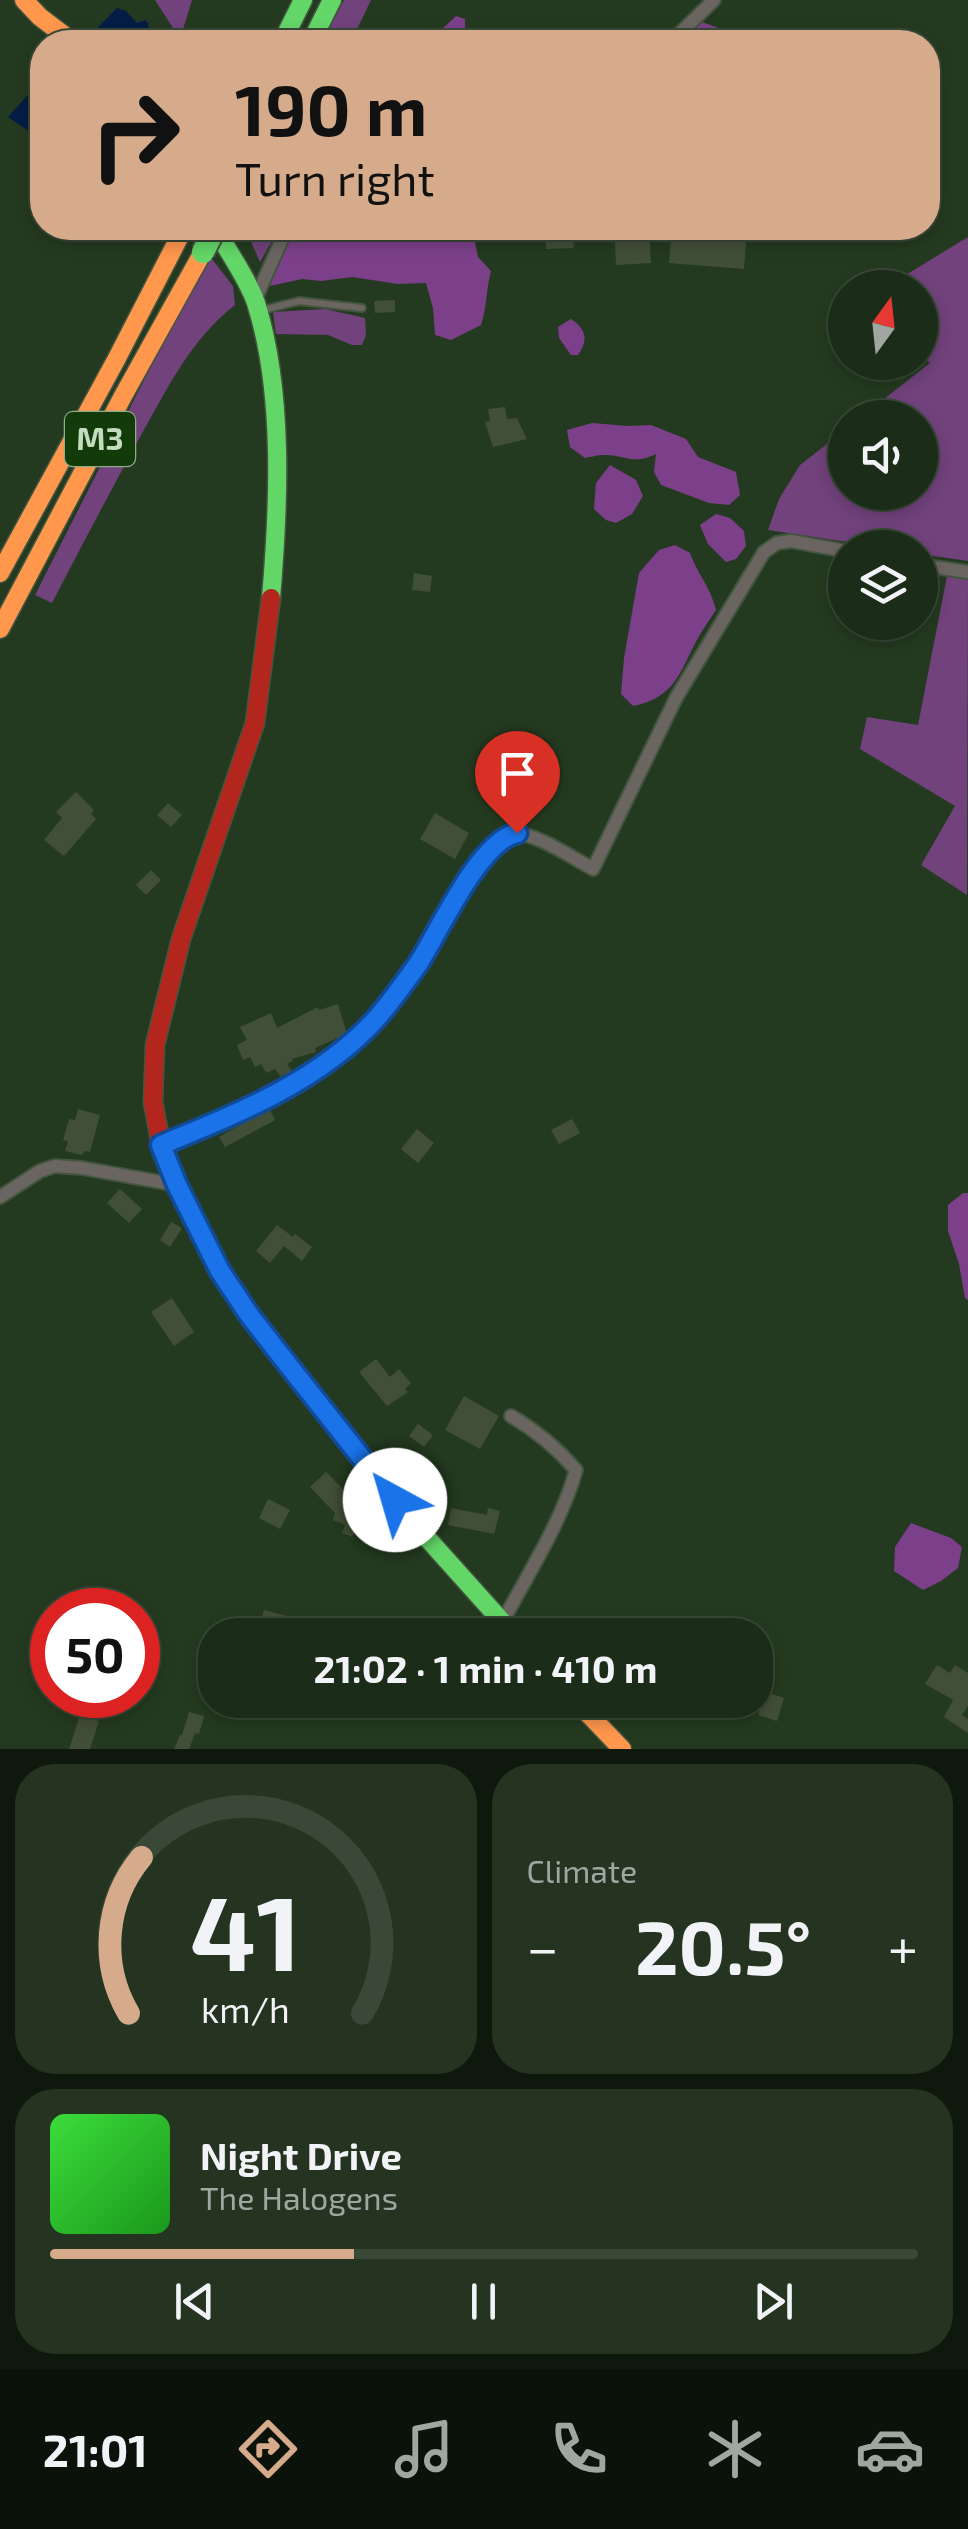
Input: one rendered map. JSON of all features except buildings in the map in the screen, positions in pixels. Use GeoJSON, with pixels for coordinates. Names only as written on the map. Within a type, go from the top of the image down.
{"type":"FeatureCollection","features":[{"type":"Feature","properties":{"kind":"main road"},"geometry":{"type":"LineString","coordinates":[[24,0],[58,30]]}},
{"type":"Feature","properties":{"kind":"main road"},"geometry":{"type":"LineString","coordinates":[[288,30],[304,0]]}},
{"type":"Feature","properties":{"kind":"main road"},"geometry":{"type":"LineString","coordinates":[[316,30],[332,0]]}},
{"type":"Feature","properties":{"kind":"main road","name":"M3"},"geometry":{"type":"LineString","coordinates":[[0,573],[178,240]]}},
{"type":"Feature","properties":{"kind":"main road","name":"M3"},"geometry":{"type":"LineString","coordinates":[[0,628],[208,240]]}},
{"type":"Feature","properties":{"kind":"main road"},"geometry":{"type":"LineString","coordinates":[[222,240],[257,305],[270,362],[277,440],[274,564],[254,723],[181,939],[160,1018],[152,1102],[161,1145],[177,1185],[220,1271],[250,1316],[419,1529],[498,1618]]}},
{"type":"Feature","properties":{"kind":"main road"},"geometry":{"type":"LineString","coordinates":[[592,1718],[622,1749]]}},
{"type":"Feature","properties":{"kind":"street"},"geometry":{"type":"LineString","coordinates":[[684,30],[714,0]]}},
{"type":"Feature","properties":{"kind":"street"},"geometry":{"type":"LineString","coordinates":[[257,305],[282,240]]}},
{"type":"Feature","properties":{"kind":"street"},"geometry":{"type":"LineString","coordinates":[[161,1145],[244,1110],[345,1048],[377,1018],[419,962],[480,862],[508,835],[530,836],[593,869],[676,698],[764,552],[777,543],[791,541],[828,548]]}},
{"type":"Feature","properties":{"kind":"street"},"geometry":{"type":"LineString","coordinates":[[938,567],[968,572]]}},
{"type":"Feature","properties":{"kind":"street"},"geometry":{"type":"LineString","coordinates":[[0,1198],[54,1166],[177,1185]]}},
{"type":"Feature","properties":{"kind":"street"},"geometry":{"type":"LineString","coordinates":[[511,1416],[532,1429],[576,1470],[513,1618]]}},
{"type":"Feature","properties":{"kind":"lane"},"geometry":{"type":"LineString","coordinates":[[257,305],[299,301],[362,308]]}},
{"type":"Feature","properties":{"kind":"shaded area"},"geometry":{"type":"Polygon","coordinates":[[[155,0],[192,0],[183,30],[174,30],[155,0]]]}},
{"type":"Feature","properties":{"kind":"shaded area"},"geometry":{"type":"Polygon","coordinates":[[[344,0],[371,0],[357,30],[328,30],[344,0]]]}},
{"type":"Feature","properties":{"kind":"shaded area"},"geometry":{"type":"Polygon","coordinates":[[[456,16],[465,19],[465,30],[439,30],[456,16]]]}},
{"type":"Feature","properties":{"kind":"shaded area"},"geometry":{"type":"Polygon","coordinates":[[[702,22],[721,29],[721,30],[688,30],[702,22]]]}},
{"type":"Feature","properties":{"kind":"shaded area"},"geometry":{"type":"Polygon","coordinates":[[[968,237],[968,561],[938,557],[938,530],[828,530],[828,539],[768,530],[779,499],[800,465],[828,443],[828,510],[938,510],[938,400],[883,400],[908,380],[938,380],[938,270],[914,270],[968,237]]]}},
{"type":"Feature","properties":{"kind":"shaded area"},"geometry":{"type":"Polygon","coordinates":[[[250,240],[272,240],[260,262],[250,240]]]}},
{"type":"Feature","properties":{"kind":"shaded area"},"geometry":{"type":"Polygon","coordinates":[[[289,240],[474,240],[478,257],[491,271],[481,325],[451,340],[435,335],[426,283],[398,284],[352,277],[302,279],[270,286],[289,240]]]}},
{"type":"Feature","properties":{"kind":"shaded area"},"geometry":{"type":"Polygon","coordinates":[[[208,254],[233,286],[235,305],[205,333],[170,383],[52,603],[35,595],[208,254]]]}},
{"type":"Feature","properties":{"kind":"shaded area"},"geometry":{"type":"Polygon","coordinates":[[[325,309],[365,318],[362,345],[328,335],[276,334],[273,312],[325,309]]]}},
{"type":"Feature","properties":{"kind":"shaded area"},"geometry":{"type":"Polygon","coordinates":[[[571,319],[584,335],[578,355],[571,355],[559,338],[558,327],[571,319]]]}},
{"type":"Feature","properties":{"kind":"shaded area"},"geometry":{"type":"Polygon","coordinates":[[[592,423],[651,425],[686,439],[698,457],[736,472],[740,495],[729,505],[709,503],[661,485],[654,472],[656,454],[640,459],[611,455],[585,458],[570,447],[567,430],[592,423]]]}},
{"type":"Feature","properties":{"kind":"shaded area"},"geometry":{"type":"Polygon","coordinates":[[[610,465],[636,480],[643,496],[632,514],[616,523],[594,509],[596,483],[610,465]]]}},
{"type":"Feature","properties":{"kind":"shaded area"},"geometry":{"type":"Polygon","coordinates":[[[716,514],[730,518],[744,531],[746,546],[736,559],[726,562],[708,544],[700,525],[716,514]]]}},
{"type":"Feature","properties":{"kind":"shaded area"},"geometry":{"type":"Polygon","coordinates":[[[675,545],[690,553],[716,610],[674,682],[659,696],[633,706],[621,694],[639,573],[659,550],[675,545]]]}},
{"type":"Feature","properties":{"kind":"shaded area"},"geometry":{"type":"Polygon","coordinates":[[[947,576],[968,579],[967,895],[921,865],[955,806],[860,749],[867,717],[918,725],[935,640],[938,640],[947,576]]]}},
{"type":"Feature","properties":{"kind":"shaded area"},"geometry":{"type":"Polygon","coordinates":[[[968,1193],[968,1300],[948,1231],[948,1205],[968,1193]]]}},
{"type":"Feature","properties":{"kind":"shaded area"},"geometry":{"type":"Polygon","coordinates":[[[911,1523],[951,1538],[962,1547],[958,1568],[923,1590],[894,1571],[895,1547],[911,1523]]]}},
{"type":"Feature","properties":{"kind":"water"},"geometry":{"type":"Polygon","coordinates":[[[117,8],[137,23],[145,20],[149,30],[100,30],[98,27],[117,8]]]}},
{"type":"Feature","properties":{"kind":"water"},"geometry":{"type":"Polygon","coordinates":[[[30,92],[30,132],[8,117],[30,92]]]}},
{"type":"Feature","properties":{"kind":"traffic: fast"},"geometry":{"type":"LineString","coordinates":[[288,30],[303,0]]}},
{"type":"Feature","properties":{"kind":"traffic: fast"},"geometry":{"type":"LineString","coordinates":[[317,30],[332,0]]}},
{"type":"Feature","properties":{"kind":"traffic: fast"},"geometry":{"type":"LineString","coordinates":[[203,252],[209,240]]}},
{"type":"Feature","properties":{"kind":"traffic: fast"},"geometry":{"type":"LineString","coordinates":[[222,240],[256,303],[271,374],[277,449],[271,598]]}},
{"type":"Feature","properties":{"kind":"traffic: fast"},"geometry":{"type":"LineString","coordinates":[[212,1255],[250,1316],[419,1529],[499,1618]]}},
{"type":"Feature","properties":{"kind":"traffic: slow"},"geometry":{"type":"LineString","coordinates":[[24,0],[57,30]]}},
{"type":"Feature","properties":{"kind":"traffic: slow"},"geometry":{"type":"LineString","coordinates":[[0,573],[178,240]]}},
{"type":"Feature","properties":{"kind":"traffic: slow"},"geometry":{"type":"LineString","coordinates":[[0,629],[203,252]]}},
{"type":"Feature","properties":{"kind":"traffic: slow"},"geometry":{"type":"LineString","coordinates":[[592,1718],[622,1749]]}},
{"type":"Feature","properties":{"kind":"traffic: jam"},"geometry":{"type":"LineString","coordinates":[[212,1255],[161,1145],[153,1102],[155,1045],[181,939],[255,723],[271,598]]}},
{"type":"Feature","properties":{"kind":"route"},"geometry":{"type":"LineString","coordinates":[[395,1500],[250,1316],[220,1271],[161,1145],[244,1110],[345,1048],[377,1018],[419,962],[480,862],[508,835],[517,833]]}}]}
